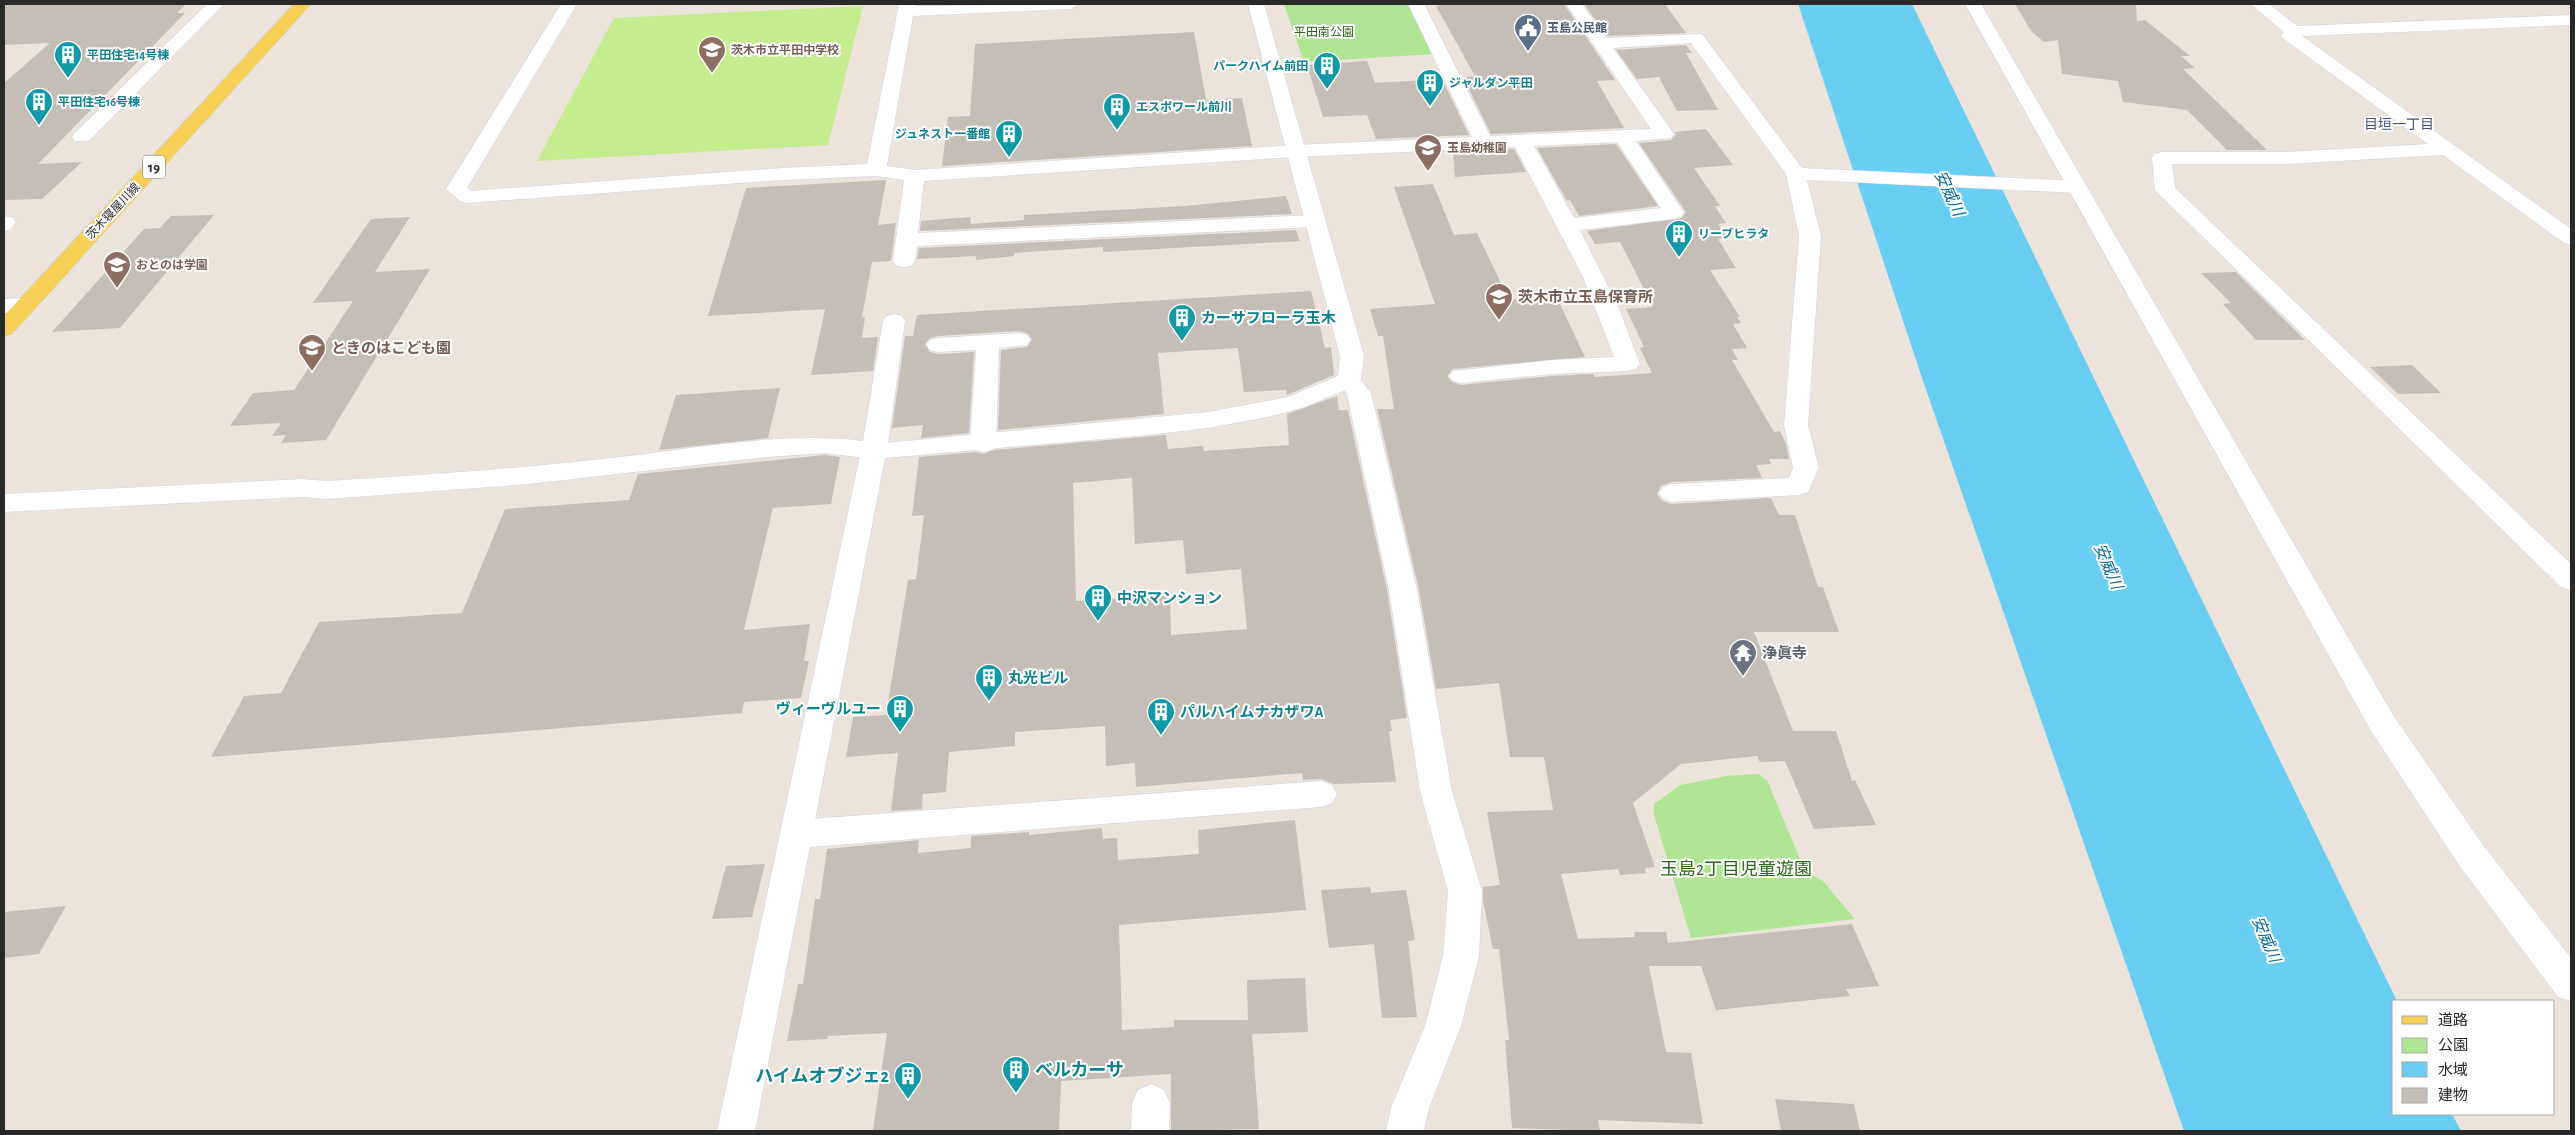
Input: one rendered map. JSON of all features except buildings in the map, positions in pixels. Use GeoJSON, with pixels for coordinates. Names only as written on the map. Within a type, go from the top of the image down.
{"type":"FeatureCollection","features":[{"type":"Feature","properties":{"kind":"main road","name":"茨木寝屋川線"},"geometry":{"type":"LineString","coordinates":[[4,329],[15,306],[303,4]]}},
{"type":"Feature","properties":{"kind":"street"},"geometry":{"type":"LineString","coordinates":[[82,137],[216,4]]}},
{"type":"Feature","properties":{"kind":"street"},"geometry":{"type":"LineString","coordinates":[[569,4],[456,189],[467,198],[782,174],[876,170],[915,176],[1295,150],[1664,134],[1574,4]]}},
{"type":"Feature","properties":{"kind":"street"},"geometry":{"type":"LineString","coordinates":[[876,170],[907,8],[1071,4]]}},
{"type":"Feature","properties":{"kind":"street"},"geometry":{"type":"LineString","coordinates":[[1256,4],[1352,356],[1349,380],[1361,399],[1403,590],[1436,791],[1465,891],[1462,956],[1443,1026],[1410,1108],[1405,1131]]}},
{"type":"Feature","properties":{"kind":"street"},"geometry":{"type":"LineString","coordinates":[[1416,4],[1484,141]]}},
{"type":"Feature","properties":{"kind":"street"},"geometry":{"type":"LineString","coordinates":[[1973,4],[2382,723],[2471,855],[2571,985]]}},
{"type":"Feature","properties":{"kind":"street"},"geometry":{"type":"LineString","coordinates":[[2259,4],[2294,31],[2571,20]]}},
{"type":"Feature","properties":{"kind":"street"},"geometry":{"type":"LineString","coordinates":[[2294,31],[2290,34],[2571,239]]}},
{"type":"Feature","properties":{"kind":"street"},"geometry":{"type":"LineString","coordinates":[[1601,44],[1696,38],[1801,174],[1810,236],[1796,425],[1806,468],[1799,486],[1672,493]]}},
{"type":"Feature","properties":{"kind":"street"},"geometry":{"type":"LineString","coordinates":[[1566,226],[1674,214],[1622,135]]}},
{"type":"Feature","properties":{"kind":"street"},"geometry":{"type":"LineString","coordinates":[[1460,376],[1552,367],[1628,364],[1620,337],[1521,139]]}},
{"type":"Feature","properties":{"kind":"street"},"geometry":{"type":"LineString","coordinates":[[2447,149],[2285,158],[2162,158],[2165,190],[2571,580]]}},
{"type":"Feature","properties":{"kind":"street"},"geometry":{"type":"LineString","coordinates":[[1801,174],[2077,187]]}},
{"type":"Feature","properties":{"kind":"street"},"geometry":{"type":"LineString","coordinates":[[904,262],[915,176]]}},
{"type":"Feature","properties":{"kind":"street"},"geometry":{"type":"LineString","coordinates":[[906,240],[1314,220]]}},
{"type":"Feature","properties":{"kind":"street"},"geometry":{"type":"LineString","coordinates":[[736,1131],[874,450],[894,321]]}},
{"type":"Feature","properties":{"kind":"street"},"geometry":{"type":"LineString","coordinates":[[938,344],[1019,340]]}},
{"type":"Feature","properties":{"kind":"street"},"geometry":{"type":"LineString","coordinates":[[983,444],[988,342]]}},
{"type":"Feature","properties":{"kind":"street"},"geometry":{"type":"LineString","coordinates":[[4,503],[302,488],[327,490],[529,476],[689,457],[825,445],[874,450],[983,444],[1225,419],[1326,393],[1349,380]]}},
{"type":"Feature","properties":{"kind":"street"},"geometry":{"type":"LineString","coordinates":[[797,834],[1321,794]]}},
{"type":"Feature","properties":{"kind":"green space","name":"平田南公園"},"geometry":{"type":"Polygon","coordinates":[[[1284,4],[1409,4],[1433,54],[1304,62],[1284,4]]]}},
{"type":"Feature","properties":{"kind":"green space","name":"茨木市立平田中学校"},"geometry":{"type":"Polygon","coordinates":[[[863,6],[828,145],[537,161],[614,18],[863,6]]]}},
{"type":"Feature","properties":{"kind":"green space","name":"玉島2丁目児童遊園"},"geometry":{"type":"Polygon","coordinates":[[[1758,774],[1767,780],[1805,871],[1823,881],[1855,919],[1691,938],[1654,815],[1654,804],[1680,785],[1726,776],[1758,774]]]}},
{"type":"Feature","properties":{"kind":"water","name":"安威川"},"geometry":{"type":"Polygon","coordinates":[[[1798,4],[1912,4],[2397,1000],[2392,1000],[2392,1115],[2453,1115],[2461,1131],[2184,1131],[1923,381],[1798,4]]]}},
{"type":"Feature","properties":{"kind":"place","name":"玉島公民館"},"geometry":{"type":"Point","coordinates":[1528,52]}},
{"type":"Feature","properties":{"kind":"place","name":"茨木市立平田中学校"},"geometry":{"type":"Point","coordinates":[712,74]}},
{"type":"Feature","properties":{"kind":"place","name":"平田住宅14号棟"},"geometry":{"type":"Point","coordinates":[68,79]}},
{"type":"Feature","properties":{"kind":"place","name":"パークハイム前田"},"geometry":{"type":"Point","coordinates":[1327,90]}},
{"type":"Feature","properties":{"kind":"place","name":"ジャルダン平田"},"geometry":{"type":"Point","coordinates":[1430,107]}},
{"type":"Feature","properties":{"kind":"place","name":"平田住宅16号棟"},"geometry":{"type":"Point","coordinates":[39,126]}},
{"type":"Feature","properties":{"kind":"place","name":"エスポワール前川"},"geometry":{"type":"Point","coordinates":[1117,131]}},
{"type":"Feature","properties":{"kind":"place","name":"ジュネスト一番館"},"geometry":{"type":"Point","coordinates":[1009,158]}},
{"type":"Feature","properties":{"kind":"place","name":"玉島幼稚園"},"geometry":{"type":"Point","coordinates":[1428,172]}},
{"type":"Feature","properties":{"kind":"place","name":"リーブヒラタ"},"geometry":{"type":"Point","coordinates":[1679,258]}},
{"type":"Feature","properties":{"kind":"place","name":"おとのは学園"},"geometry":{"type":"Point","coordinates":[117,289]}},
{"type":"Feature","properties":{"kind":"place","name":"茨木市立玉島保育所"},"geometry":{"type":"Point","coordinates":[1499,321]}},
{"type":"Feature","properties":{"kind":"place","name":"カーサフローラ玉木"},"geometry":{"type":"Point","coordinates":[1182,342]}},
{"type":"Feature","properties":{"kind":"place","name":"ときのはこども園"},"geometry":{"type":"Point","coordinates":[312,372]}},
{"type":"Feature","properties":{"kind":"place","name":"中沢マンション"},"geometry":{"type":"Point","coordinates":[1098,622]}},
{"type":"Feature","properties":{"kind":"place","name":"浄眞寺"},"geometry":{"type":"Point","coordinates":[1743,677]}},
{"type":"Feature","properties":{"kind":"place","name":"丸光ビル"},"geometry":{"type":"Point","coordinates":[989,702]}},
{"type":"Feature","properties":{"kind":"place","name":"ヴィーヴルユー"},"geometry":{"type":"Point","coordinates":[900,733]}},
{"type":"Feature","properties":{"kind":"place","name":"パルハイムナカザワA"},"geometry":{"type":"Point","coordinates":[1161,736]}},
{"type":"Feature","properties":{"kind":"place","name":"ベルカーサ"},"geometry":{"type":"Point","coordinates":[1016,1094]}},
{"type":"Feature","properties":{"kind":"place","name":"ハイムオブジェ2"},"geometry":{"type":"Point","coordinates":[908,1100]}},
{"type":"Feature","properties":{"kind":"district","name":"目垣一丁目"},"geometry":{"type":"Point","coordinates":[2399,124]}}]}
